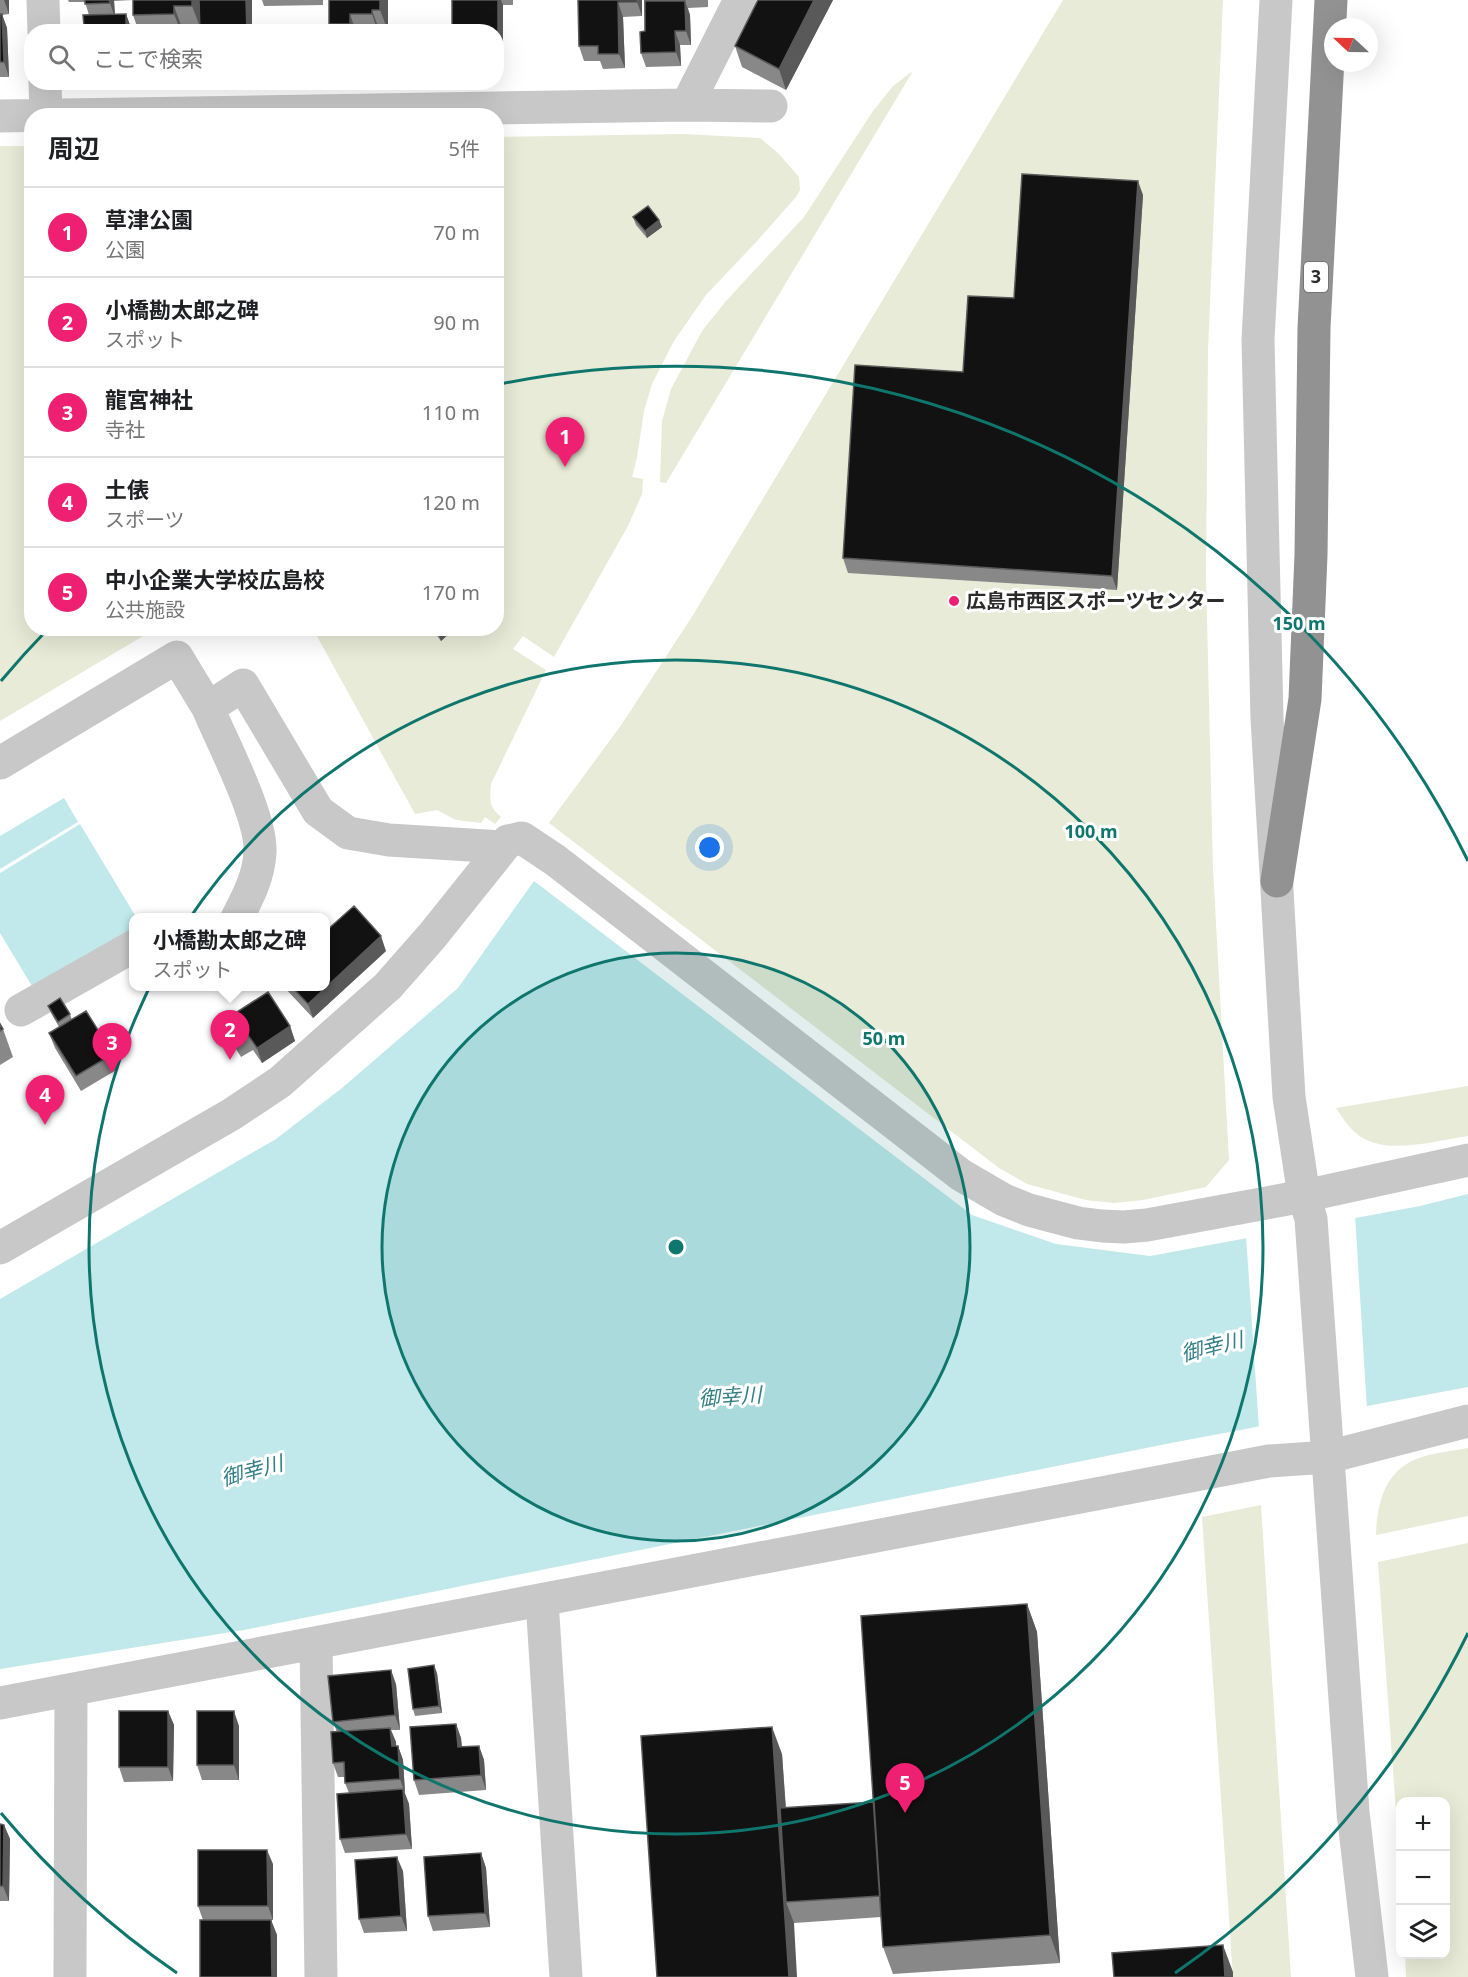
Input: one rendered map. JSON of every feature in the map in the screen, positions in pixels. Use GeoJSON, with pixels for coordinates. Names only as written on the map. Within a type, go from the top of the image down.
{"type":"FeatureCollection","features":[{"type":"Feature","properties":{"kind":"highway","name":"3"},"geometry":{"type":"LineString","coordinates":[[1277,881],[1305,699],[1311,555],[1314,328],[1330,0]]}},
{"type":"Feature","properties":{"kind":"street"},"geometry":{"type":"LineString","coordinates":[[43,0],[44,24]]}},
{"type":"Feature","properties":{"kind":"street"},"geometry":{"type":"LineString","coordinates":[[687,105],[740,0]]}},
{"type":"Feature","properties":{"kind":"street"},"geometry":{"type":"LineString","coordinates":[[1276,0],[1258,340],[1267,718],[1289,1097],[1307,1207],[1326,1417],[1353,1812],[1372,1977]]}},
{"type":"Feature","properties":{"kind":"street"},"geometry":{"type":"LineString","coordinates":[[45,90],[46,108]]}},
{"type":"Feature","properties":{"kind":"street"},"geometry":{"type":"LineString","coordinates":[[495,108],[771,106]]}},
{"type":"Feature","properties":{"kind":"street"},"geometry":{"type":"LineString","coordinates":[[0,116],[24,115]]}},
{"type":"Feature","properties":{"kind":"street"},"geometry":{"type":"LineString","coordinates":[[0,763],[177,657],[208,708],[249,803],[256,825],[260,851],[256,875],[240,913]]}},
{"type":"Feature","properties":{"kind":"street"},"geometry":{"type":"LineString","coordinates":[[208,708],[243,686],[318,810],[348,833],[389,840],[502,847]]}},
{"type":"Feature","properties":{"kind":"street"},"geometry":{"type":"LineString","coordinates":[[0,1248],[232,1114],[280,1082],[388,986],[432,936],[502,847],[508,841],[522,838],[555,860],[961,1175],[1004,1200],[1029,1210],[1077,1223],[1124,1227],[1147,1226],[1307,1207],[1468,1160]]}},
{"type":"Feature","properties":{"kind":"street"},"geometry":{"type":"LineString","coordinates":[[21,1010],[129,949]]}},
{"type":"Feature","properties":{"kind":"street"},"geometry":{"type":"LineString","coordinates":[[0,1704],[1269,1461],[1328,1457],[1468,1421]]}},
{"type":"Feature","properties":{"kind":"street"},"geometry":{"type":"LineString","coordinates":[[542,1600],[566,1977]]}},
{"type":"Feature","properties":{"kind":"street"},"geometry":{"type":"LineString","coordinates":[[315,1644],[321,1977]]}},
{"type":"Feature","properties":{"kind":"street"},"geometry":{"type":"LineString","coordinates":[[70,1977],[71,1690]]}},
{"type":"Feature","properties":{"kind":"street"},"geometry":{"type":"LineString","coordinates":[[1353,1812],[1354,1977]]}},
{"type":"Feature","properties":{"kind":"green space","name":"広島市西区スポーツセンター"},"geometry":{"type":"Polygon","coordinates":[[[1063,0],[1223,0],[1208,350],[1206,577],[1213,869],[1229,1160],[1206,1187],[1143,1200],[1114,1203],[1086,1200],[1027,1184],[999,1168],[549,823],[622,724],[693,615],[1063,0]]]}},
{"type":"Feature","properties":{"kind":"green space"},"geometry":{"type":"Polygon","coordinates":[[[913,71],[666,483],[660,482],[662,421],[671,389],[702,331],[726,301],[804,217],[873,111],[893,86],[913,71]]]}},
{"type":"Feature","properties":{"kind":"green space"},"geometry":{"type":"Polygon","coordinates":[[[683,134],[760,138],[778,153],[799,177],[800,190],[758,240],[706,295],[674,341],[652,384],[644,411],[632,477],[643,479],[642,494],[628,526],[554,657],[523,636],[513,649],[546,670],[491,784],[491,802],[501,817],[495,824],[485,817],[481,823],[456,820],[437,810],[415,814],[317,636],[504,636],[504,137],[683,134]]]}},
{"type":"Feature","properties":{"kind":"green space"},"geometry":{"type":"Polygon","coordinates":[[[0,146],[24,146],[24,636],[143,636],[0,721],[0,146]]]}},
{"type":"Feature","properties":{"kind":"green space"},"geometry":{"type":"Polygon","coordinates":[[[1468,1086],[1468,1136],[1430,1143],[1402,1146],[1376,1143],[1365,1139],[1349,1126],[1336,1108],[1468,1086]]]}},
{"type":"Feature","properties":{"kind":"green space"},"geometry":{"type":"Polygon","coordinates":[[[1468,1448],[1468,1516],[1376,1535],[1379,1510],[1386,1487],[1400,1469],[1422,1457],[1468,1448]]]}},
{"type":"Feature","properties":{"kind":"green space"},"geometry":{"type":"Polygon","coordinates":[[[1261,1505],[1291,1977],[1233,1977],[1202,1517],[1261,1505]]]}},
{"type":"Feature","properties":{"kind":"green space"},"geometry":{"type":"Polygon","coordinates":[[[1468,1543],[1468,1977],[1406,1977],[1405,1959],[1450,1959],[1450,1797],[1396,1797],[1396,1812],[1378,1562],[1468,1543]]]}},
{"type":"Feature","properties":{"kind":"water"},"geometry":{"type":"Polygon","coordinates":[[[64,798],[78,822],[0,869],[0,836],[64,798]]]}},
{"type":"Feature","properties":{"kind":"water"},"geometry":{"type":"Polygon","coordinates":[[[80,824],[134,913],[129,913],[129,935],[35,991],[0,933],[0,873],[80,824]]]}},
{"type":"Feature","properties":{"kind":"water","name":"御幸川"},"geometry":{"type":"Polygon","coordinates":[[[534,881],[972,1215],[1056,1244],[1150,1256],[1420,1206],[1468,1194],[1468,1387],[1171,1443],[244,1630],[0,1669],[0,1299],[276,1139],[342,1088],[458,988],[534,881]]]}},
{"type":"Feature","properties":{"kind":"pier"},"geometry":{"type":"Polygon","coordinates":[[[1355,1215],[1367,1409],[1259,1429],[1246,1235],[1355,1215]]]}},
{"type":"Feature","properties":{"kind":"building"},"geometry":{"type":"Polygon","coordinates":[[[85,0],[109,0],[110,3],[85,4],[85,0]]]}},
{"type":"Feature","properties":{"kind":"building"},"geometry":{"type":"Polygon","coordinates":[[[133,0],[192,0],[192,6],[174,6],[174,14],[133,15],[133,0]]]}},
{"type":"Feature","properties":{"kind":"building"},"geometry":{"type":"Polygon","coordinates":[[[199,0],[246,0],[247,24],[200,24],[199,0]]]}},
{"type":"Feature","properties":{"kind":"building"},"geometry":{"type":"Polygon","coordinates":[[[329,0],[380,0],[380,10],[372,10],[372,14],[350,14],[350,24],[329,24],[329,0]]]}},
{"type":"Feature","properties":{"kind":"building"},"geometry":{"type":"Polygon","coordinates":[[[452,0],[498,0],[498,24],[452,24],[452,0]]]}},
{"type":"Feature","properties":{"kind":"building"},"geometry":{"type":"Polygon","coordinates":[[[578,0],[637,0],[637,2],[618,2],[619,54],[598,54],[598,46],[579,46],[578,0]]]}},
{"type":"Feature","properties":{"kind":"building"},"geometry":{"type":"Polygon","coordinates":[[[758,0],[814,0],[779,69],[735,46],[758,0]]]}},
{"type":"Feature","properties":{"kind":"building"},"geometry":{"type":"Polygon","coordinates":[[[645,1],[685,1],[686,31],[675,31],[676,52],[641,53],[640,32],[645,31],[645,1]]]}},
{"type":"Feature","properties":{"kind":"building"},"geometry":{"type":"Polygon","coordinates":[[[0,14],[2,14],[4,62],[0,62],[0,14]]]}},
{"type":"Feature","properties":{"kind":"building"},"geometry":{"type":"Polygon","coordinates":[[[126,14],[126,24],[84,24],[83,15],[126,14]]]}},
{"type":"Feature","properties":{"kind":"building"},"geometry":{"type":"Polygon","coordinates":[[[1022,174],[1138,181],[1112,576],[843,558],[855,365],[963,372],[968,296],[1014,298],[1022,174]]]}},
{"type":"Feature","properties":{"kind":"building"},"geometry":{"type":"Polygon","coordinates":[[[648,206],[659,220],[645,231],[633,217],[648,206]]]}},
{"type":"Feature","properties":{"kind":"building"},"geometry":{"type":"Polygon","coordinates":[[[354,906],[381,936],[330,984],[330,927],[354,906]]]}},
{"type":"Feature","properties":{"kind":"building"},"geometry":{"type":"Polygon","coordinates":[[[296,991],[322,991],[308,1004],[296,991]]]}},
{"type":"Feature","properties":{"kind":"building"},"geometry":{"type":"Polygon","coordinates":[[[268,992],[290,1026],[257,1048],[248,1035],[236,1042],[223,1021],[268,992]]]}},
{"type":"Feature","properties":{"kind":"building"},"geometry":{"type":"Polygon","coordinates":[[[60,998],[70,1014],[58,1022],[48,1006],[60,998]]]}},
{"type":"Feature","properties":{"kind":"building"},"geometry":{"type":"Polygon","coordinates":[[[86,1011],[113,1054],[76,1076],[49,1033],[86,1011]]]}},
{"type":"Feature","properties":{"kind":"building"},"geometry":{"type":"Polygon","coordinates":[[[1027,1604],[1050,1935],[883,1947],[861,1616],[1027,1604]]]}},
{"type":"Feature","properties":{"kind":"building"},"geometry":{"type":"Polygon","coordinates":[[[434,1665],[439,1706],[413,1709],[408,1669],[434,1665]]]}},
{"type":"Feature","properties":{"kind":"building"},"geometry":{"type":"Polygon","coordinates":[[[391,1670],[395,1715],[333,1722],[328,1676],[391,1670]]]}},
{"type":"Feature","properties":{"kind":"building"},"geometry":{"type":"Polygon","coordinates":[[[119,1711],[168,1711],[168,1767],[119,1767],[119,1711]]]}},
{"type":"Feature","properties":{"kind":"building"},"geometry":{"type":"Polygon","coordinates":[[[197,1711],[234,1711],[234,1765],[197,1765],[197,1711]]]}},
{"type":"Feature","properties":{"kind":"building"},"geometry":{"type":"Polygon","coordinates":[[[456,1724],[458,1747],[479,1746],[481,1775],[414,1780],[410,1727],[456,1724]]]}},
{"type":"Feature","properties":{"kind":"building"},"geometry":{"type":"Polygon","coordinates":[[[772,1727],[789,1977],[657,1977],[641,1736],[772,1727]]]}},
{"type":"Feature","properties":{"kind":"building"},"geometry":{"type":"Polygon","coordinates":[[[390,1728],[392,1746],[398,1746],[400,1779],[345,1783],[344,1762],[333,1763],[331,1732],[390,1728]]]}},
{"type":"Feature","properties":{"kind":"building"},"geometry":{"type":"Polygon","coordinates":[[[403,1789],[406,1834],[340,1839],[337,1794],[403,1789]]]}},
{"type":"Feature","properties":{"kind":"building"},"geometry":{"type":"Polygon","coordinates":[[[874,1802],[880,1896],[786,1902],[780,1808],[874,1802]]]}},
{"type":"Feature","properties":{"kind":"building"},"geometry":{"type":"Polygon","coordinates":[[[0,1824],[4,1825],[3,1886],[0,1886],[0,1824]]]}},
{"type":"Feature","properties":{"kind":"building"},"geometry":{"type":"Polygon","coordinates":[[[198,1850],[267,1850],[268,1906],[198,1906],[198,1850]]]}},
{"type":"Feature","properties":{"kind":"building"},"geometry":{"type":"Polygon","coordinates":[[[481,1853],[485,1913],[428,1916],[424,1857],[481,1853]]]}},
{"type":"Feature","properties":{"kind":"building"},"geometry":{"type":"Polygon","coordinates":[[[397,1857],[401,1916],[359,1919],[355,1860],[397,1857]]]}},
{"type":"Feature","properties":{"kind":"building"},"geometry":{"type":"Polygon","coordinates":[[[200,1920],[271,1920],[272,1977],[200,1977],[200,1920]]]}},
{"type":"Feature","properties":{"kind":"building"},"geometry":{"type":"Polygon","coordinates":[[[1223,1945],[1225,1977],[1114,1977],[1112,1953],[1223,1945]]]}},
{"type":"Feature","properties":{"kind":"place","name":"草津公園"},"geometry":{"type":"Point","coordinates":[565,467]}},
{"type":"Feature","properties":{"kind":"place","name":"広島市西区スポーツセンター"},"geometry":{"type":"Point","coordinates":[954,601]}},
{"type":"Feature","properties":{"kind":"place","name":"小橋勘太郎之碑"},"geometry":{"type":"Point","coordinates":[230,1060]}},
{"type":"Feature","properties":{"kind":"place","name":"龍宮神社"},"geometry":{"type":"Point","coordinates":[112,1073]}},
{"type":"Feature","properties":{"kind":"place","name":"土俵"},"geometry":{"type":"Point","coordinates":[45,1125]}},
{"type":"Feature","properties":{"kind":"place","name":"中小企業大学校広島校"},"geometry":{"type":"Point","coordinates":[905,1813]}}]}
